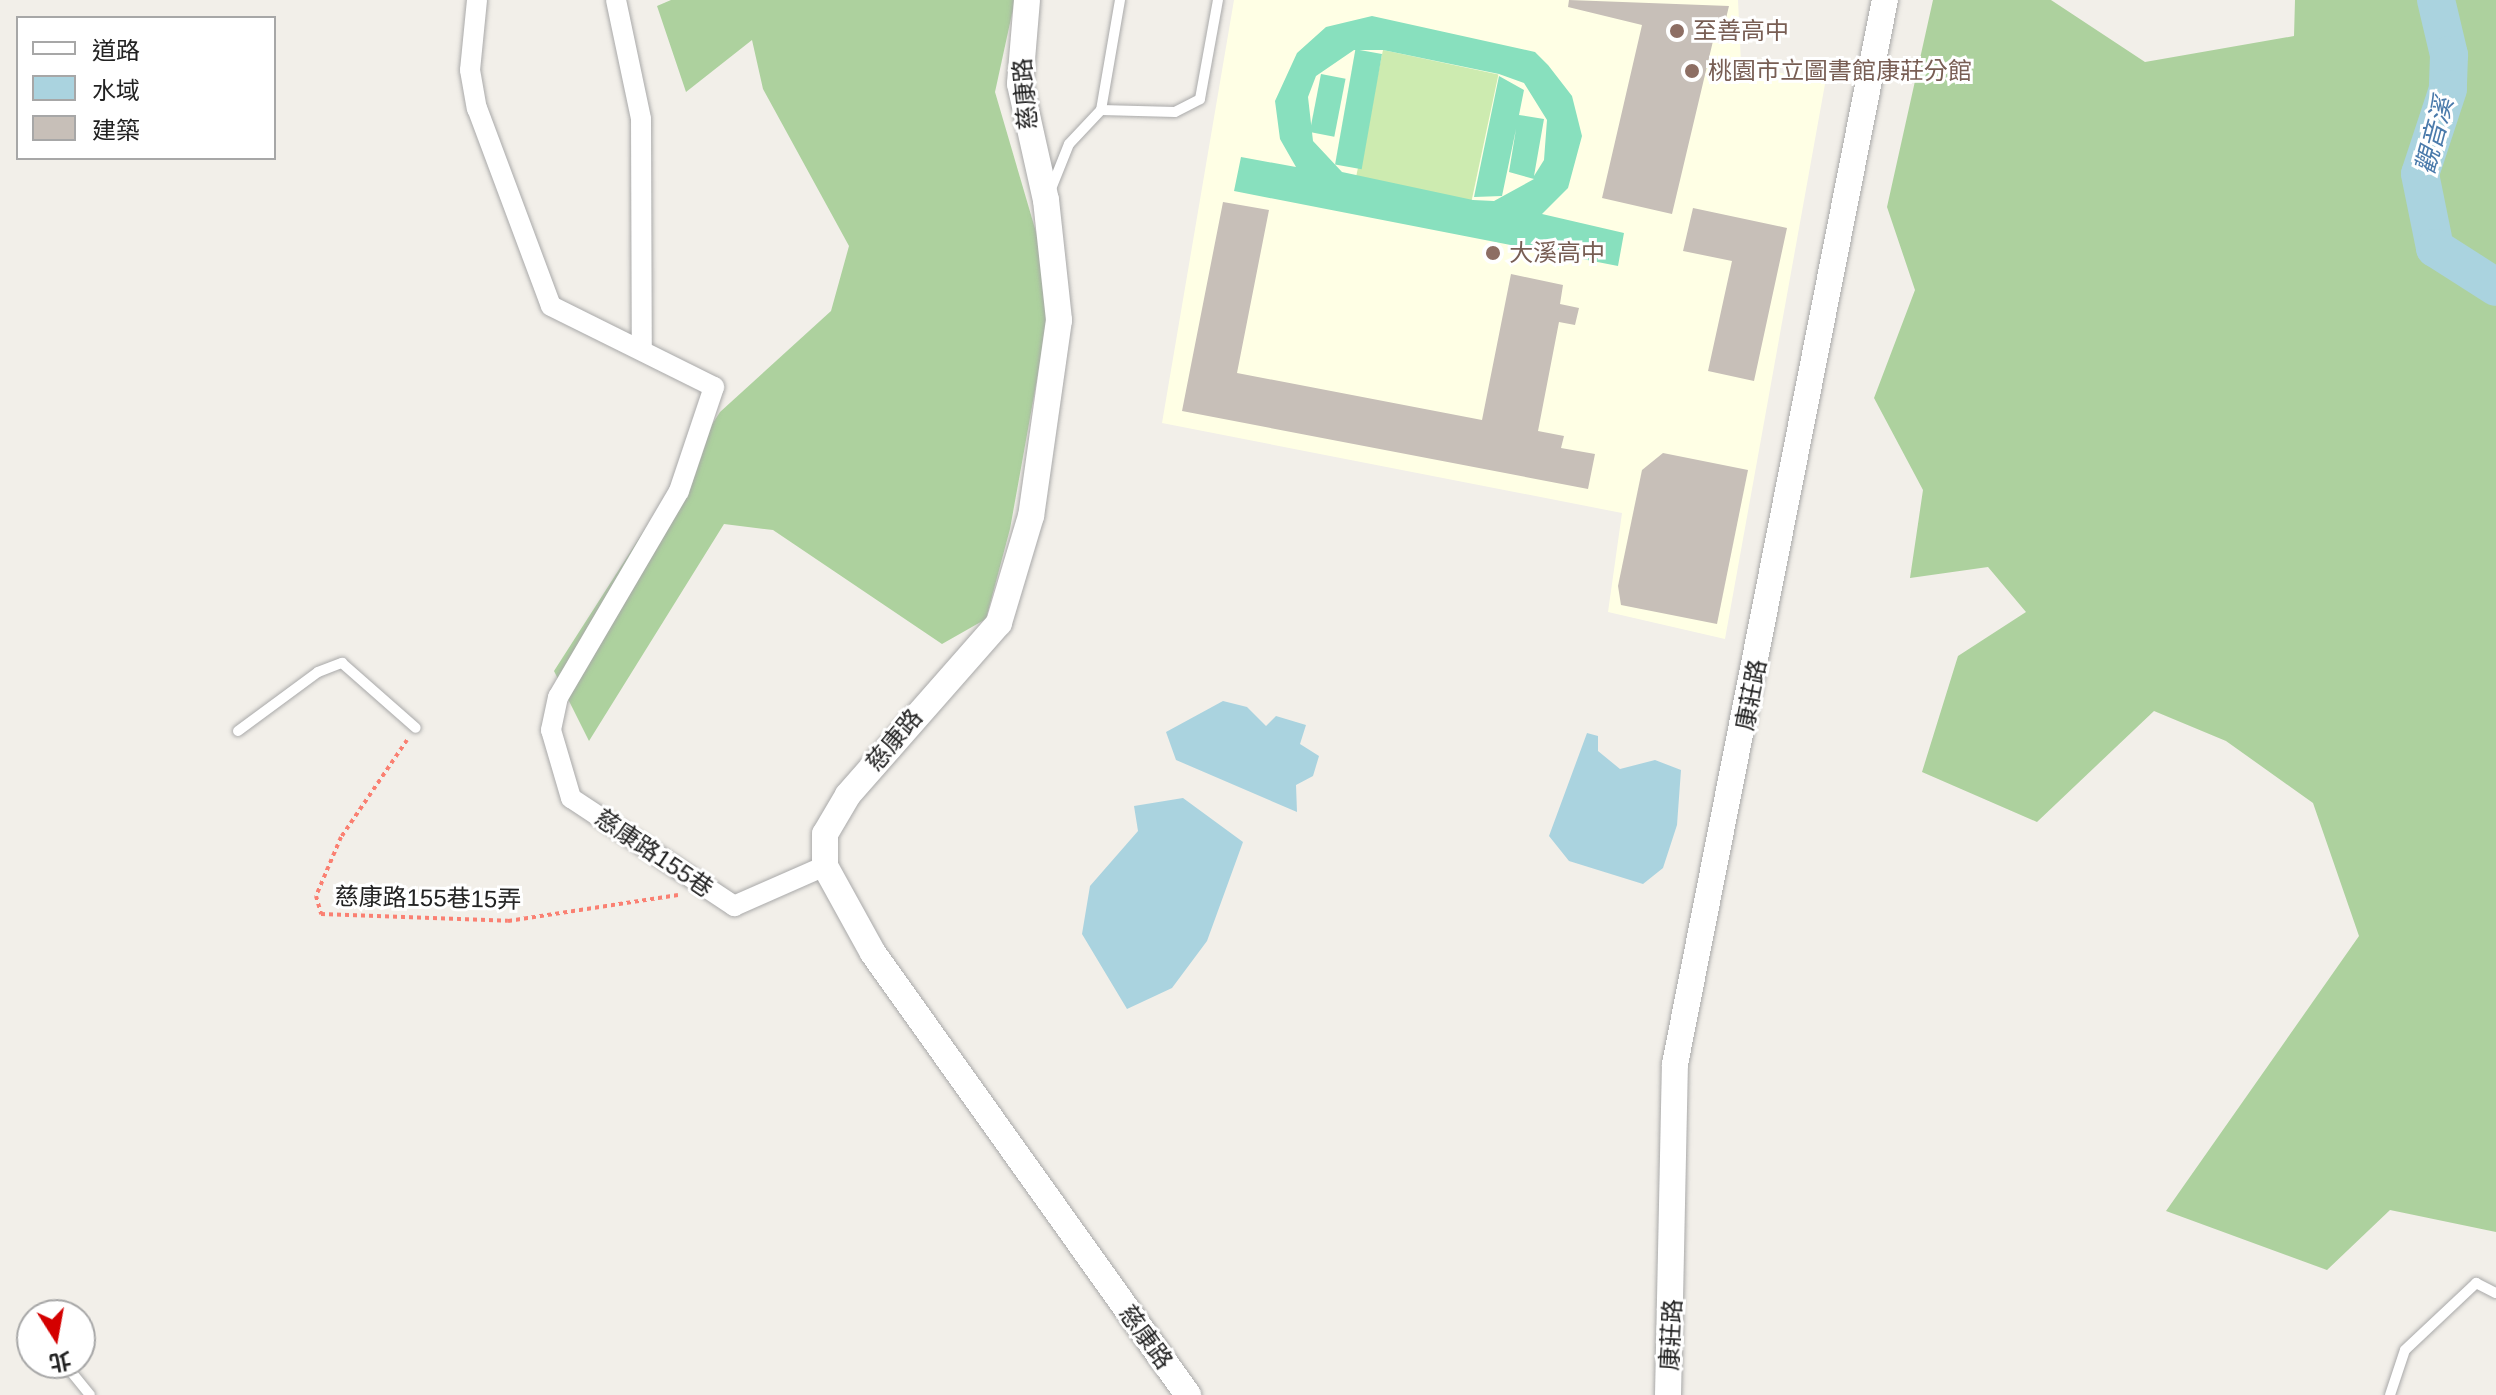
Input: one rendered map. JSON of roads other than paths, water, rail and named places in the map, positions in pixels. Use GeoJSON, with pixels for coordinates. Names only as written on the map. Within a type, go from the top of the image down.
{"type":"FeatureCollection","features":[{"type":"Feature","properties":{"kind":"street"},"geometry":{"type":"LineString","coordinates":[[477,0],[470,70],[477,108],[535,278],[567,319],[642,349],[641,119],[616,0]]}},
{"type":"Feature","properties":{"kind":"street","name":"慈康路"},"geometry":{"type":"LineString","coordinates":[[1027,0],[1020,84],[1046,200],[1059,320],[1031,516],[999,623],[848,795],[825,834],[825,866],[873,953],[1188,1395]]}},
{"type":"Feature","properties":{"kind":"street","name":"康莊路"},"geometry":{"type":"LineString","coordinates":[[1668,1395],[1675,1064],[1885,0]]}},
{"type":"Feature","properties":{"kind":"street","name":"慈康路155巷"},"geometry":{"type":"LineString","coordinates":[[642,349],[714,387],[679,491],[558,697],[551,730],[571,798],[734,906],[825,866]]}},
{"type":"Feature","properties":{"kind":"lane"},"geometry":{"type":"LineString","coordinates":[[1046,200],[1069,144],[1101,110],[1120,0]]}},
{"type":"Feature","properties":{"kind":"lane"},"geometry":{"type":"LineString","coordinates":[[1101,110],[1175,112],[1200,99],[1218,0]]}},
{"type":"Feature","properties":{"kind":"lane"},"geometry":{"type":"LineString","coordinates":[[238,731],[318,672],[342,663],[416,728]]}},
{"type":"Feature","properties":{"kind":"lane"},"geometry":{"type":"LineString","coordinates":[[2390,1395],[2405,1350],[2476,1283],[2496,1293]]}},
{"type":"Feature","properties":{"kind":"lane"},"geometry":{"type":"LineString","coordinates":[[77,1379],[90,1395]]}},
{"type":"Feature","properties":{"kind":"water"},"geometry":{"type":"Polygon","coordinates":[[[1223,701],[1247,707],[1266,726],[1276,716],[1306,725],[1300,744],[1319,756],[1313,776],[1296,785],[1297,812],[1176,760],[1166,732],[1223,701]]]}},
{"type":"Feature","properties":{"kind":"water"},"geometry":{"type":"Polygon","coordinates":[[[1587,733],[1598,736],[1598,751],[1620,769],[1655,760],[1681,770],[1677,825],[1663,868],[1643,884],[1569,861],[1549,836],[1587,733]]]}},
{"type":"Feature","properties":{"kind":"water"},"geometry":{"type":"Polygon","coordinates":[[[1183,798],[1243,842],[1207,941],[1172,988],[1127,1009],[1082,934],[1090,886],[1138,831],[1134,806],[1183,798]]]}},
{"type":"Feature","properties":{"kind":"waterway","name":"觀音溪"},"geometry":{"type":"LineString","coordinates":[[2436,0],[2449,55],[2448,89],[2420,174],[2435,248],[2496,287]]}},
{"type":"Feature","properties":{"kind":"place","name":"至善高中"},"geometry":{"type":"Point","coordinates":[1677,31]}},
{"type":"Feature","properties":{"kind":"place","name":"桃園市立圖書館康莊分館"},"geometry":{"type":"Point","coordinates":[1692,71]}},
{"type":"Feature","properties":{"kind":"place","name":"大溪高中"},"geometry":{"type":"Point","coordinates":[1493,253]}}]}
